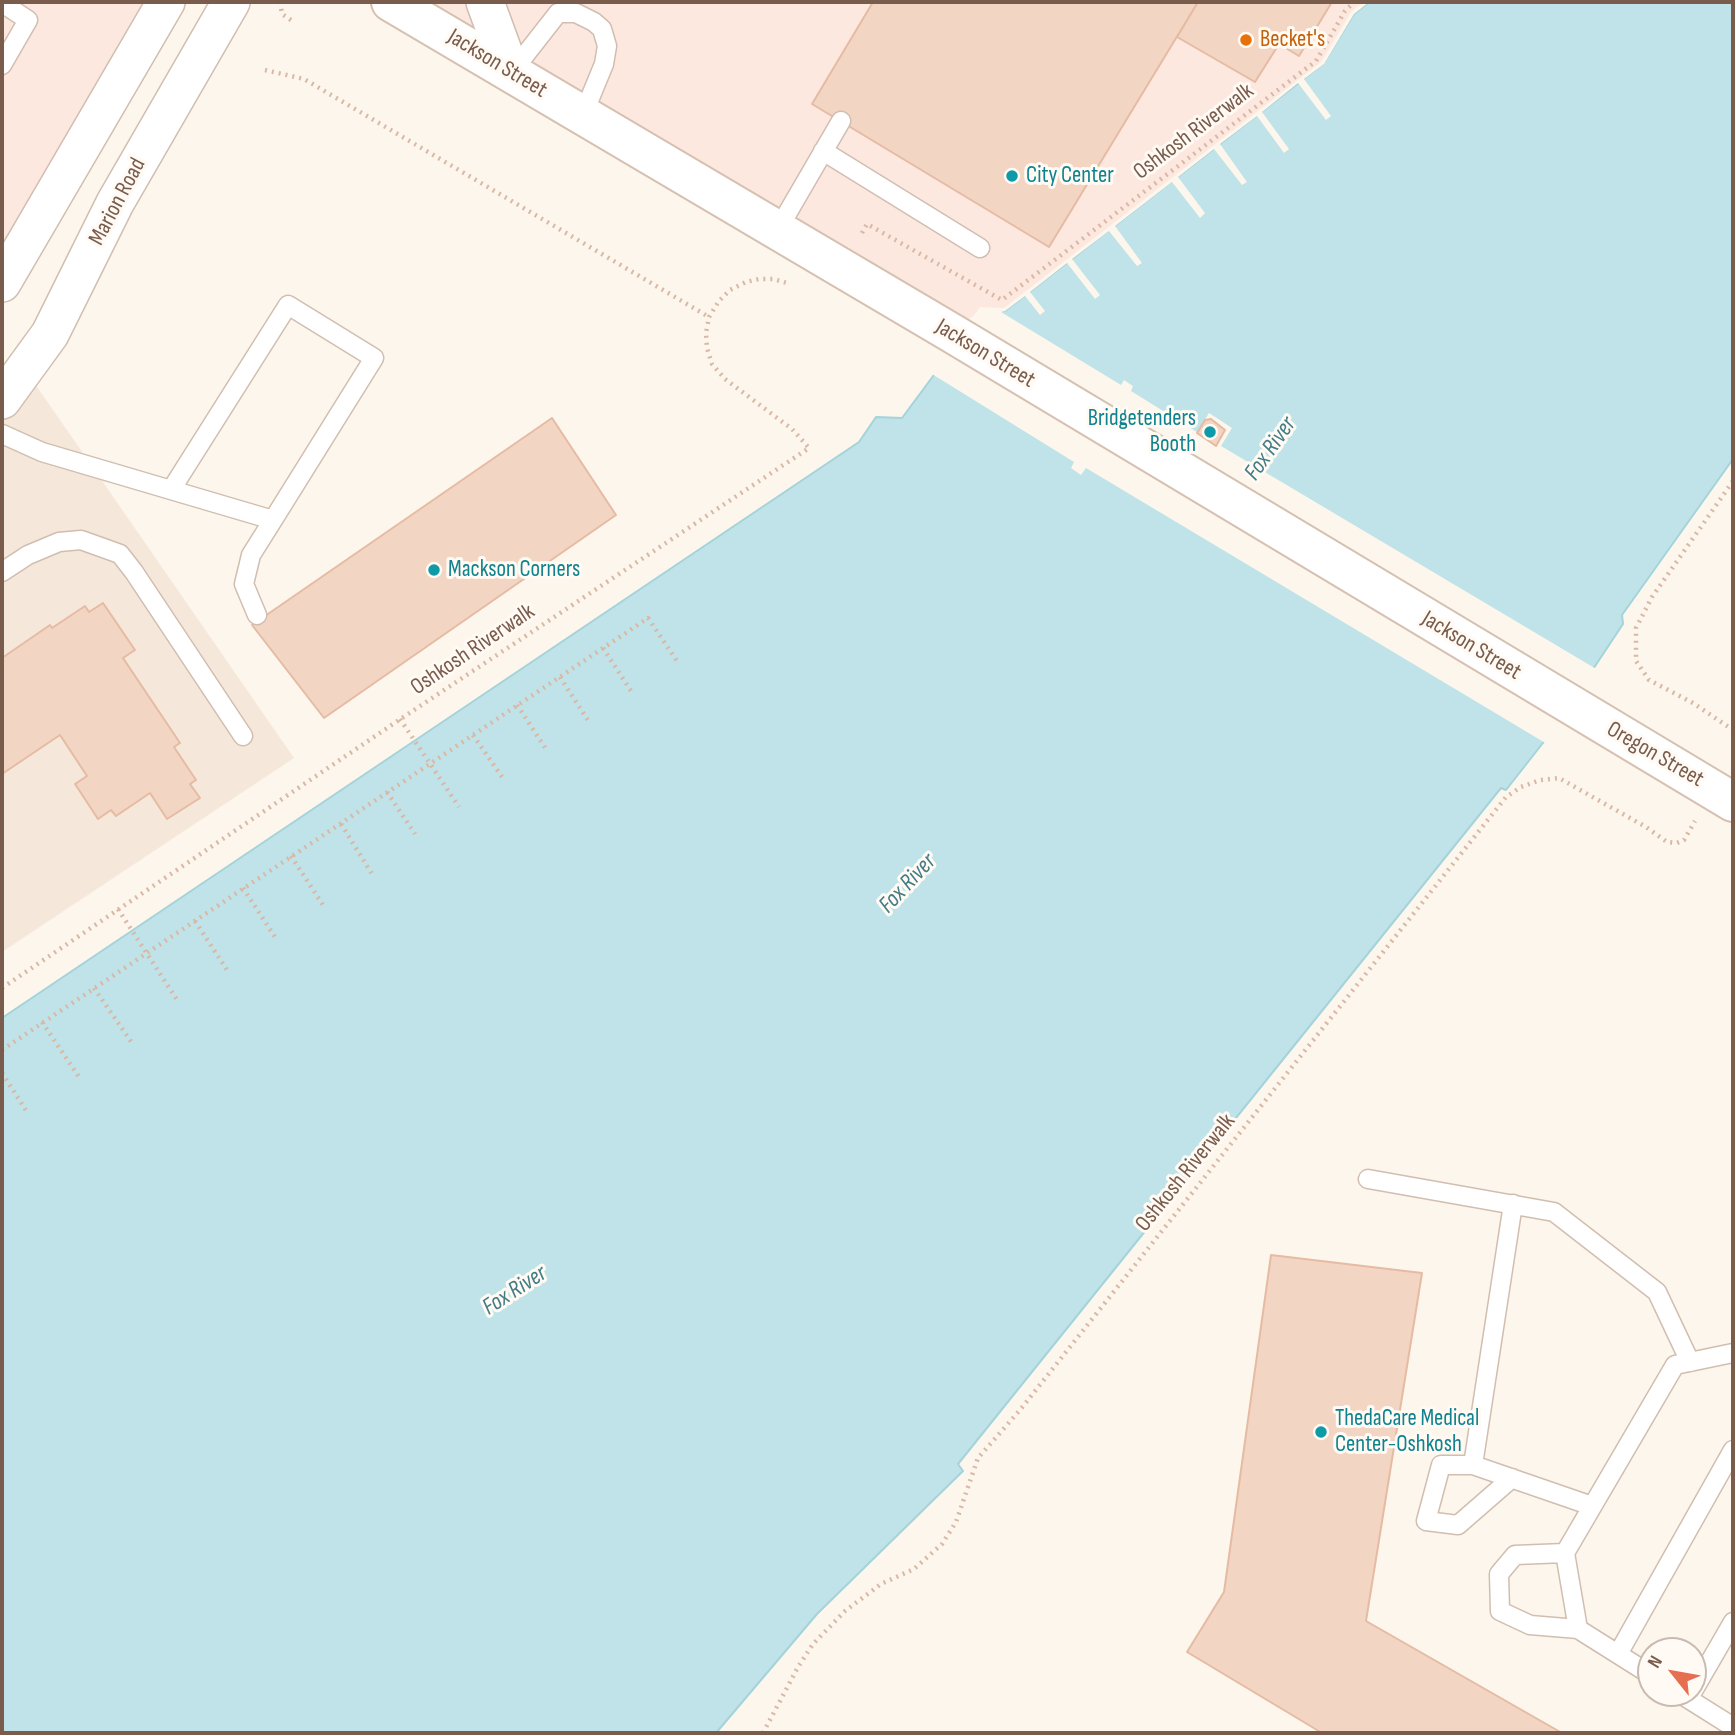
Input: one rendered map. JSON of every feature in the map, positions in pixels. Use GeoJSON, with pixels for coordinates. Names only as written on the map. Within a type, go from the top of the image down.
{"type":"FeatureCollection","features":[{"type":"Feature","properties":{"kind":"main road","name":"Jackson Street"},"geometry":{"type":"LineString","coordinates":[[391,2],[950,332],[1577,709]]}},
{"type":"Feature","properties":{"kind":"main road","name":"Oregon Street"},"geometry":{"type":"LineString","coordinates":[[1577,709],[1733,802]]}},
{"type":"Feature","properties":{"kind":"street"},"geometry":{"type":"LineString","coordinates":[[2,283],[166,2]]}},
{"type":"Feature","properties":{"kind":"street","name":"Marion Road"},"geometry":{"type":"LineString","coordinates":[[2,400],[50,334],[115,203],[231,2]]}},
{"type":"Feature","properties":{"kind":"street"},"geometry":{"type":"LineString","coordinates":[[485,2],[511,73]]}},
{"type":"Feature","properties":{"kind":"lane"},"geometry":{"type":"LineString","coordinates":[[2,3],[28,20],[2,65]]}},
{"type":"Feature","properties":{"kind":"lane"},"geometry":{"type":"LineString","coordinates":[[511,73],[560,7],[594,22],[603,29],[607,46],[604,64],[583,115]]}},
{"type":"Feature","properties":{"kind":"lane"},"geometry":{"type":"LineString","coordinates":[[777,231],[841,121]]}},
{"type":"Feature","properties":{"kind":"lane"},"geometry":{"type":"LineString","coordinates":[[823,151],[980,248]]}},
{"type":"Feature","properties":{"kind":"lane"},"geometry":{"type":"LineString","coordinates":[[171,491],[288,306],[374,358],[251,555],[244,584],[257,615]]}},
{"type":"Feature","properties":{"kind":"lane"},"geometry":{"type":"LineString","coordinates":[[2,434],[42,452],[273,520]]}},
{"type":"Feature","properties":{"kind":"lane"},"geometry":{"type":"LineString","coordinates":[[2,572],[28,555],[59,542],[81,540],[120,554],[243,736]]}},
{"type":"Feature","properties":{"kind":"lane"},"geometry":{"type":"LineString","coordinates":[[1368,1179],[1554,1212],[1657,1292],[1690,1362]]}},
{"type":"Feature","properties":{"kind":"lane"},"geometry":{"type":"LineString","coordinates":[[1473,1465],[1513,1204]]}},
{"type":"Feature","properties":{"kind":"lane"},"geometry":{"type":"LineString","coordinates":[[1578,1629],[1565,1553],[1675,1365],[1733,1353]]}},
{"type":"Feature","properties":{"kind":"lane"},"geometry":{"type":"LineString","coordinates":[[1618,1654],[1733,1450]]}},
{"type":"Feature","properties":{"kind":"lane"},"geometry":{"type":"LineString","coordinates":[[1512,1478],[1458,1525],[1426,1521],[1441,1465],[1473,1465],[1512,1478],[1592,1506]]}},
{"type":"Feature","properties":{"kind":"lane"},"geometry":{"type":"LineString","coordinates":[[1565,1553],[1515,1555],[1499,1574],[1500,1611],[1530,1625],[1578,1629],[1637,1666]]}},
{"type":"Feature","properties":{"kind":"lane"},"geometry":{"type":"LineString","coordinates":[[1707,1664],[1733,1622]]}},
{"type":"Feature","properties":{"kind":"lane"},"geometry":{"type":"LineString","coordinates":[[1706,1707],[1733,1727]]}},
{"type":"Feature","properties":{"kind":"path"},"geometry":{"type":"LineString","coordinates":[[280,2],[282,14],[294,22]]}},
{"type":"Feature","properties":{"kind":"path","name":"Oshkosh Riverwalk"},"geometry":{"type":"LineString","coordinates":[[862,233],[867,224],[1002,300],[1316,61],[1345,10],[1354,2]]}},
{"type":"Feature","properties":{"kind":"path"},"geometry":{"type":"LineString","coordinates":[[265,69],[304,79],[709,317],[724,296],[746,282],[773,279],[787,283]]}},
{"type":"Feature","properties":{"kind":"path","name":"Oshkosh Riverwalk"},"geometry":{"type":"LineString","coordinates":[[2,988],[400,719],[809,448],[792,429],[725,379],[712,364],[706,333],[709,317]]}},
{"type":"Feature","properties":{"kind":"path"},"geometry":{"type":"LineString","coordinates":[[1733,481],[1652,597],[1636,628],[1636,662],[1649,680],[1693,703],[1733,730]]}},
{"type":"Feature","properties":{"kind":"path"},"geometry":{"type":"LineString","coordinates":[[2,1049],[649,618],[677,661]]}},
{"type":"Feature","properties":{"kind":"path"},"geometry":{"type":"LineString","coordinates":[[603,648],[631,691]]}},
{"type":"Feature","properties":{"kind":"path"},"geometry":{"type":"LineString","coordinates":[[560,677],[589,722]]}},
{"type":"Feature","properties":{"kind":"path"},"geometry":{"type":"LineString","coordinates":[[517,705],[546,749]]}},
{"type":"Feature","properties":{"kind":"path"},"geometry":{"type":"LineString","coordinates":[[400,719],[459,807]]}},
{"type":"Feature","properties":{"kind":"path"},"geometry":{"type":"LineString","coordinates":[[473,734],[502,777]]}},
{"type":"Feature","properties":{"kind":"path","name":"Oshkosh Riverwalk"},"geometry":{"type":"LineString","coordinates":[[763,1733],[813,1644],[845,1611],[881,1584],[914,1569],[942,1544],[956,1522],[978,1458],[1028,1400],[1506,797],[1530,784],[1559,778],[1646,827],[1667,842],[1677,843],[1684,840],[1693,824]]}},
{"type":"Feature","properties":{"kind":"path"},"geometry":{"type":"LineString","coordinates":[[387,792],[415,834]]}},
{"type":"Feature","properties":{"kind":"path"},"geometry":{"type":"LineString","coordinates":[[341,824],[372,874]]}},
{"type":"Feature","properties":{"kind":"path"},"geometry":{"type":"LineString","coordinates":[[291,856],[323,905]]}},
{"type":"Feature","properties":{"kind":"path"},"geometry":{"type":"LineString","coordinates":[[243,888],[275,937]]}},
{"type":"Feature","properties":{"kind":"path"},"geometry":{"type":"LineString","coordinates":[[118,909],[179,1003]]}},
{"type":"Feature","properties":{"kind":"path"},"geometry":{"type":"LineString","coordinates":[[195,920],[227,970]]}},
{"type":"Feature","properties":{"kind":"path"},"geometry":{"type":"LineString","coordinates":[[94,988],[132,1043]]}},
{"type":"Feature","properties":{"kind":"path"},"geometry":{"type":"LineString","coordinates":[[42,1022],[79,1077]]}},
{"type":"Feature","properties":{"kind":"path"},"geometry":{"type":"LineString","coordinates":[[2,1073],[27,1112]]}},
{"type":"Feature","properties":{"kind":"shaded area"},"geometry":{"type":"Polygon","coordinates":[[[2,2],[166,2],[2,283],[2,2]]]}},
{"type":"Feature","properties":{"kind":"shaded area"},"geometry":{"type":"Polygon","coordinates":[[[391,2],[1369,2],[1354,14],[1324,64],[1005,311],[982,310],[950,332],[391,2]]]}},
{"type":"Feature","properties":{"kind":"shaded area"},"geometry":{"type":"Polygon","coordinates":[[[33,381],[294,758],[2,952],[2,418],[33,381]]]}},
{"type":"Feature","properties":{"kind":"water","name":"Fox River"},"geometry":{"type":"Polygon","coordinates":[[[1369,2],[1733,2],[1733,459],[1622,615],[1623,624],[1550,734],[1506,790],[1501,788],[958,1464],[963,1471],[817,1614],[716,1733],[2,1733],[2,1018],[859,442],[876,417],[902,418],[982,310],[1005,311],[1323,64],[1354,14],[1369,2]]]}},
{"type":"Feature","properties":{"kind":"pier"},"geometry":{"type":"Polygon","coordinates":[[[1363,2],[1369,2],[1354,14],[1324,64],[1304,79],[1331,116],[1326,120],[1298,83],[1262,112],[1289,149],[1284,153],[1257,116],[1220,144],[1247,182],[1242,185],[1214,149],[1178,177],[1205,213],[1200,218],[1172,182],[1115,226],[1142,263],[1137,266],[1109,231],[1072,259],[1100,295],[1095,299],[1067,263],[1030,292],[1045,311],[1040,315],[1025,296],[1001,312],[1121,385],[1124,380],[1133,386],[1131,391],[1197,432],[1209,413],[1232,428],[1221,446],[1598,670],[1547,744],[1086,468],[1081,475],[1071,468],[1074,462],[932,374],[980,307],[1004,308],[1321,62],[1351,12],[1363,2]]]}},
{"type":"Feature","properties":{"kind":"building","name":"City Center"},"geometry":{"type":"Polygon","coordinates":[[[873,2],[1198,2],[1049,247],[812,104],[873,2]]]}},
{"type":"Feature","properties":{"kind":"building","name":"Becket's"},"geometry":{"type":"Polygon","coordinates":[[[1198,2],[1332,2],[1299,56],[1279,44],[1255,82],[1177,37],[1198,2]]]}},
{"type":"Feature","properties":{"kind":"building","name":"Mackson Corners"},"geometry":{"type":"Polygon","coordinates":[[[552,418],[616,515],[324,718],[252,625],[552,418]]]}},
{"type":"Feature","properties":{"kind":"building","name":"Bridgetenders Booth"},"geometry":{"type":"Polygon","coordinates":[[[1211,419],[1225,430],[1216,446],[1197,433],[1205,420],[1211,419]]]}},
{"type":"Feature","properties":{"kind":"building"},"geometry":{"type":"Polygon","coordinates":[[[103,603],[135,650],[123,658],[180,743],[174,747],[196,780],[190,784],[200,798],[167,819],[150,793],[116,816],[111,810],[98,819],[75,784],[87,776],[60,735],[2,774],[2,658],[50,625],[52,628],[85,606],[89,612],[103,603]]]}},
{"type":"Feature","properties":{"kind":"building","name":"ThedaCare Medical Center-Oshkosh"},"geometry":{"type":"Polygon","coordinates":[[[1271,1255],[1422,1273],[1366,1621],[1562,1733],[1322,1733],[1187,1652],[1224,1592],[1271,1255]]]}},
{"type":"Feature","properties":{"kind":"place","name":"Becket's"},"geometry":{"type":"Point","coordinates":[1246,40]}},
{"type":"Feature","properties":{"kind":"place","name":"City Center"},"geometry":{"type":"Point","coordinates":[1012,176]}},
{"type":"Feature","properties":{"kind":"place","name":"Bridgetenders Booth"},"geometry":{"type":"Point","coordinates":[1210,432]}},
{"type":"Feature","properties":{"kind":"place","name":"Mackson Corners"},"geometry":{"type":"Point","coordinates":[434,570]}},
{"type":"Feature","properties":{"kind":"place","name":"ThedaCare Medical Center-Oshkosh"},"geometry":{"type":"Point","coordinates":[1321,1432]}}]}
